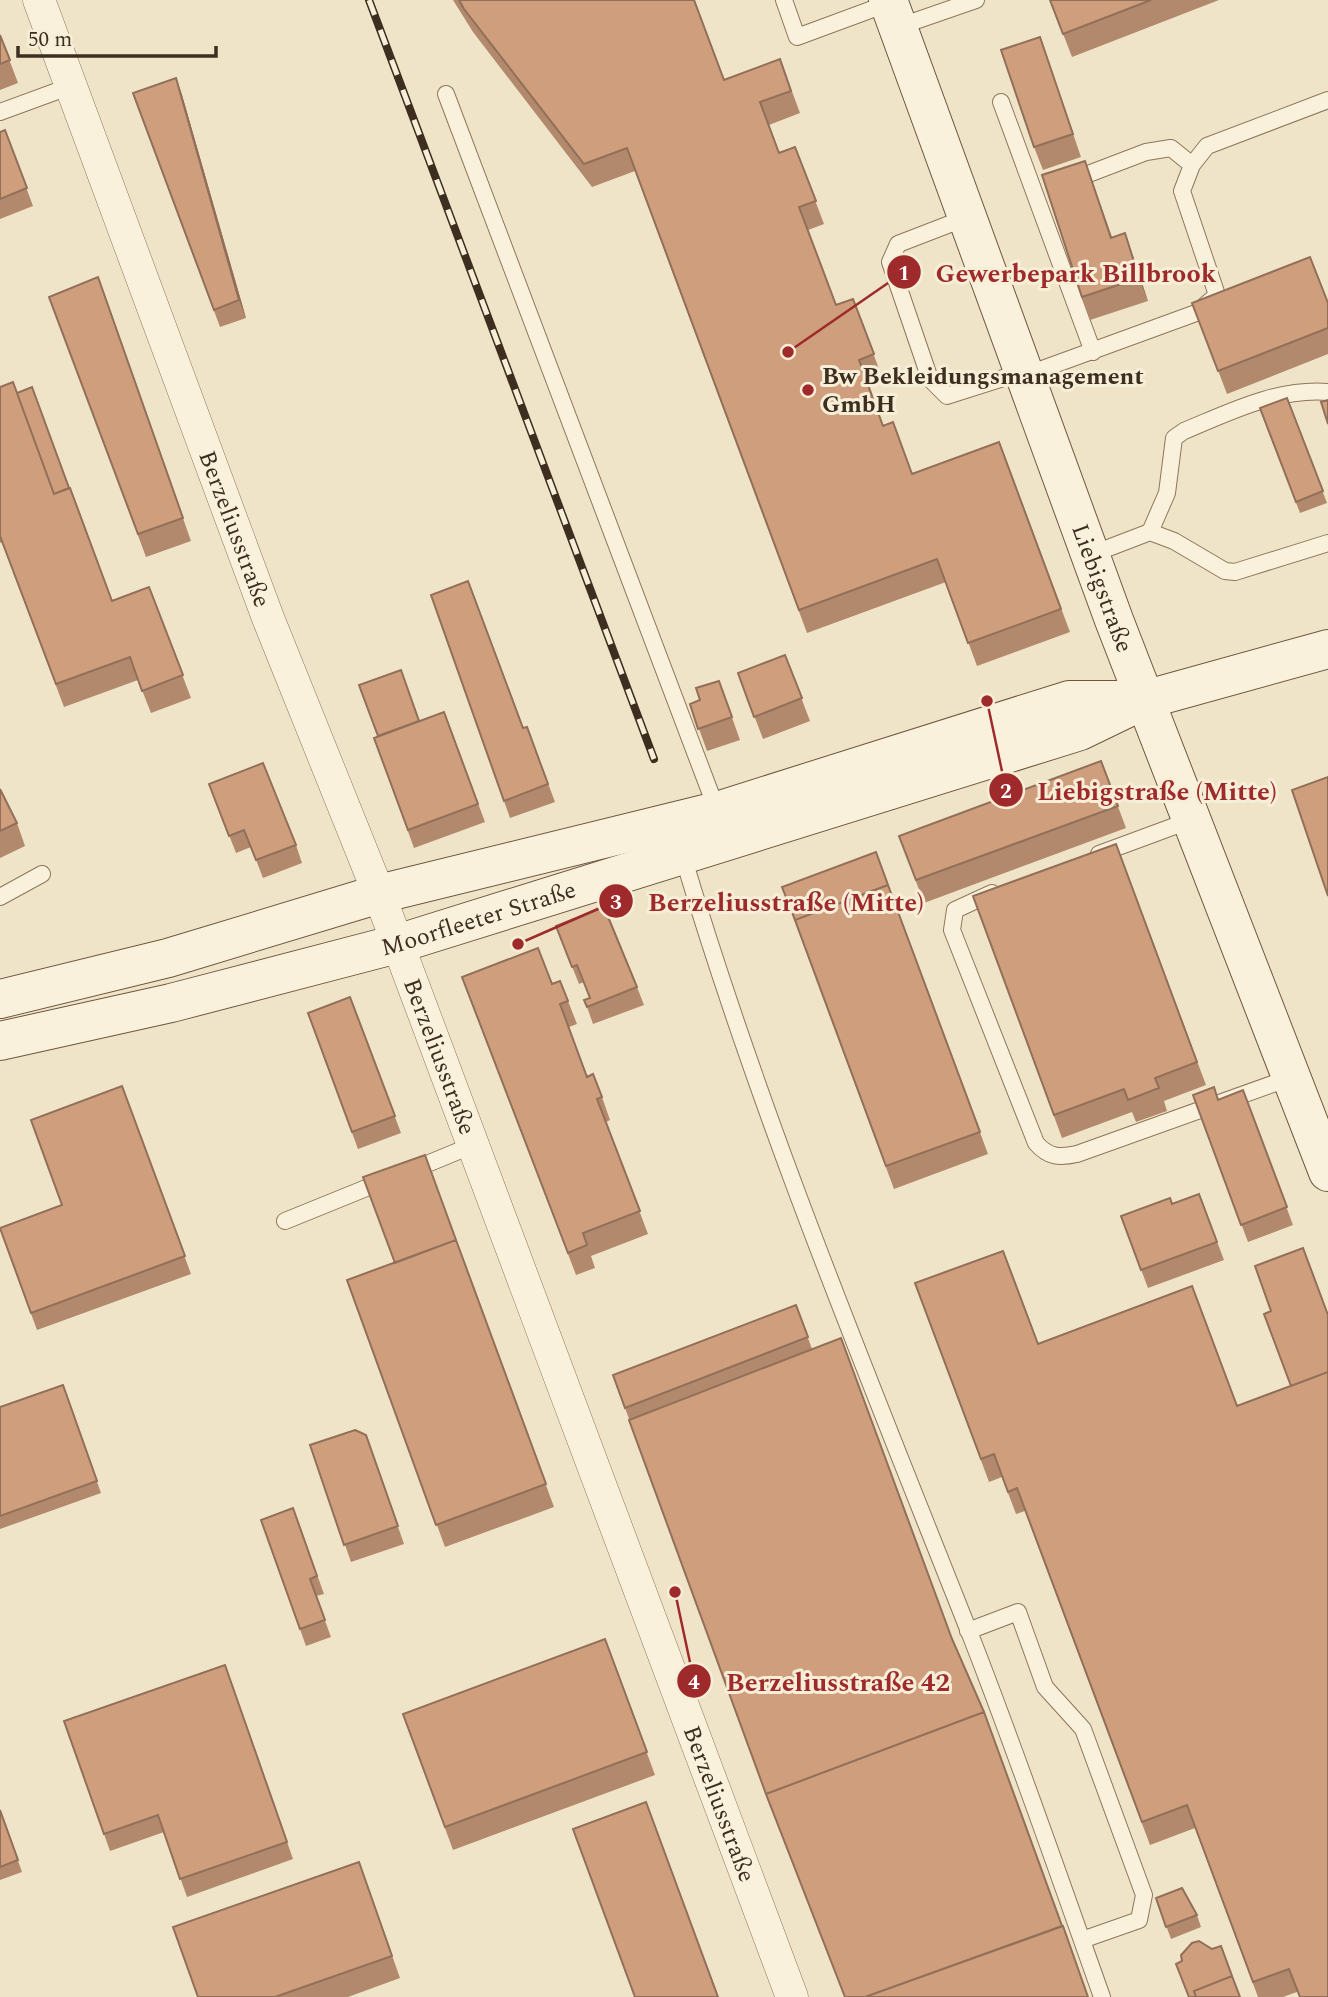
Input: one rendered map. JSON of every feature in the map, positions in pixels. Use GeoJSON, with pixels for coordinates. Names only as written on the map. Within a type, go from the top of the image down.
{"type":"FeatureCollection","features":[{"type":"Feature","properties":{"kind":"main road","name":"Liebigstraße"},"geometry":{"type":"LineString","coordinates":[[891,10],[1144,700],[1328,1172]]}},
{"type":"Feature","properties":{"kind":"main road","name":"Moorfleeter Straße"},"geometry":{"type":"LineString","coordinates":[[0,999],[168,958],[379,894],[677,839],[721,827],[1069,700],[1144,700],[1328,649]]}},
{"type":"Feature","properties":{"kind":"main road","name":"Moorfleeter Straße"},"geometry":{"type":"LineString","coordinates":[[0,1041],[171,1003],[397,944],[677,839]]}},
{"type":"Feature","properties":{"kind":"street","name":"Berzeliusstraße"},"geometry":{"type":"LineString","coordinates":[[39,0],[268,618],[379,894],[792,1997]]}},
{"type":"Feature","properties":{"kind":"lane"},"geometry":{"type":"LineString","coordinates":[[784,0],[797,37],[891,10],[976,0]]}},
{"type":"Feature","properties":{"kind":"lane"},"geometry":{"type":"LineString","coordinates":[[0,112],[24,100],[71,86]]}},
{"type":"Feature","properties":{"kind":"lane"},"geometry":{"type":"LineString","coordinates":[[446,94],[721,827]]}},
{"type":"Feature","properties":{"kind":"lane"},"geometry":{"type":"LineString","coordinates":[[968,217],[898,244],[890,262],[930,379],[947,396],[1093,352],[1196,313],[1217,295],[1182,191],[1192,165],[1207,146],[1328,100]]}},
{"type":"Feature","properties":{"kind":"lane"},"geometry":{"type":"LineString","coordinates":[[1001,102],[1047,189],[1093,352]]}},
{"type":"Feature","properties":{"kind":"lane"},"geometry":{"type":"LineString","coordinates":[[1047,189],[1146,152],[1171,148],[1192,165]]}},
{"type":"Feature","properties":{"kind":"lane"},"geometry":{"type":"LineString","coordinates":[[1150,532],[1167,493],[1174,438],[1184,431],[1265,400],[1306,390],[1328,392]]}},
{"type":"Feature","properties":{"kind":"lane"},"geometry":{"type":"LineString","coordinates":[[1090,555],[1150,532],[1174,541],[1225,571],[1235,572],[1328,543]]}},
{"type":"Feature","properties":{"kind":"lane"},"geometry":{"type":"LineString","coordinates":[[1080,861],[1191,820]]}},
{"type":"Feature","properties":{"kind":"lane"},"geometry":{"type":"LineString","coordinates":[[677,839],[724,994],[968,1631],[1102,1997]]}},
{"type":"Feature","properties":{"kind":"lane"},"geometry":{"type":"LineString","coordinates":[[0,897],[42,874]]}},
{"type":"Feature","properties":{"kind":"lane"},"geometry":{"type":"LineString","coordinates":[[1003,890],[964,904],[955,911],[952,930],[1036,1143],[1044,1152],[1055,1157],[1077,1154],[1292,1077]]}},
{"type":"Feature","properties":{"kind":"lane"},"geometry":{"type":"LineString","coordinates":[[285,1221],[473,1146]]}},
{"type":"Feature","properties":{"kind":"lane"},"geometry":{"type":"LineString","coordinates":[[968,1631],[1018,1612],[1045,1687],[1083,1729],[1144,1895],[1139,1920],[1082,1940]]}},
{"type":"Feature","properties":{"kind":"building"},"geometry":{"type":"Polygon","coordinates":[[[459,0],[694,0],[724,80],[780,59],[791,91],[760,102],[779,153],[795,147],[816,201],[799,207],[836,305],[853,299],[874,354],[859,360],[883,426],[893,422],[912,474],[999,442],[1061,609],[968,643],[937,559],[799,610],[627,148],[584,164],[459,0]]]}},
{"type":"Feature","properties":{"kind":"building"},"geometry":{"type":"Polygon","coordinates":[[[1050,0],[1151,0],[1063,34],[1050,0]]]}},
{"type":"Feature","properties":{"kind":"building"},"geometry":{"type":"Polygon","coordinates":[[[0,35],[10,60],[0,64],[0,35]]]}},
{"type":"Feature","properties":{"kind":"building"},"geometry":{"type":"Polygon","coordinates":[[[1040,37],[1073,134],[1034,147],[1001,50],[1040,37]]]}},
{"type":"Feature","properties":{"kind":"building"},"geometry":{"type":"Polygon","coordinates":[[[176,78],[239,300],[214,310],[133,93],[176,78]]]}},
{"type":"Feature","properties":{"kind":"building"},"geometry":{"type":"Polygon","coordinates":[[[5,130],[27,188],[0,199],[0,132],[5,130]]]}},
{"type":"Feature","properties":{"kind":"building"},"geometry":{"type":"Polygon","coordinates":[[[1085,161],[1111,238],[1125,233],[1139,278],[1082,297],[1042,175],[1085,161]]]}},
{"type":"Feature","properties":{"kind":"building"},"geometry":{"type":"Polygon","coordinates":[[[1310,257],[1328,303],[1328,328],[1218,371],[1192,303],[1310,257]]]}},
{"type":"Feature","properties":{"kind":"building"},"geometry":{"type":"Polygon","coordinates":[[[98,277],[183,518],[138,534],[49,297],[98,277]]]}},
{"type":"Feature","properties":{"kind":"building"},"geometry":{"type":"Polygon","coordinates":[[[13,382],[54,494],[70,488],[112,601],[149,587],[183,675],[142,691],[130,657],[56,684],[0,536],[0,387],[13,382]]]}},
{"type":"Feature","properties":{"kind":"building"},"geometry":{"type":"Polygon","coordinates":[[[32,387],[69,488],[54,494],[17,393],[32,387]]]}},
{"type":"Feature","properties":{"kind":"building"},"geometry":{"type":"Polygon","coordinates":[[[1287,398],[1323,491],[1296,502],[1260,408],[1287,398]]]}},
{"type":"Feature","properties":{"kind":"building"},"geometry":{"type":"Polygon","coordinates":[[[1328,400],[1328,424],[1321,402],[1328,400]]]}},
{"type":"Feature","properties":{"kind":"building"},"geometry":{"type":"Polygon","coordinates":[[[468,581],[523,728],[527,727],[548,784],[504,801],[431,595],[468,581]]]}},
{"type":"Feature","properties":{"kind":"building"},"geometry":{"type":"Polygon","coordinates":[[[785,655],[802,698],[754,717],[738,673],[785,655]]]}},
{"type":"Feature","properties":{"kind":"building"},"geometry":{"type":"Polygon","coordinates":[[[401,670],[419,721],[378,736],[359,685],[401,670]]]}},
{"type":"Feature","properties":{"kind":"building"},"geometry":{"type":"Polygon","coordinates":[[[719,681],[732,717],[698,729],[690,704],[700,700],[696,688],[719,681]]]}},
{"type":"Feature","properties":{"kind":"building"},"geometry":{"type":"Polygon","coordinates":[[[444,712],[478,804],[408,830],[374,738],[444,712]]]}},
{"type":"Feature","properties":{"kind":"building"},"geometry":{"type":"Polygon","coordinates":[[[1101,761],[1118,806],[916,880],[899,836],[1101,761]]]}},
{"type":"Feature","properties":{"kind":"building"},"geometry":{"type":"Polygon","coordinates":[[[263,763],[296,845],[256,860],[244,830],[229,836],[209,784],[263,763]]]}},
{"type":"Feature","properties":{"kind":"building"},"geometry":{"type":"Polygon","coordinates":[[[1328,777],[1328,896],[1292,790],[1328,777]]]}},
{"type":"Feature","properties":{"kind":"building"},"geometry":{"type":"Polygon","coordinates":[[[0,789],[17,823],[0,831],[0,789]]]}},
{"type":"Feature","properties":{"kind":"building"},"geometry":{"type":"Polygon","coordinates":[[[1116,844],[1197,1062],[1155,1078],[1159,1088],[1128,1100],[1124,1089],[1054,1115],[973,896],[1116,844]]]}},
{"type":"Feature","properties":{"kind":"building"},"geometry":{"type":"Polygon","coordinates":[[[876,852],[888,885],[795,920],[782,887],[876,852]]]}},
{"type":"Feature","properties":{"kind":"building"},"geometry":{"type":"Polygon","coordinates":[[[888,885],[980,1132],[886,1166],[795,920],[888,885]]]}},
{"type":"Feature","properties":{"kind":"building"},"geometry":{"type":"Polygon","coordinates":[[[604,907],[637,987],[587,1007],[584,1000],[590,998],[577,965],[572,967],[556,926],[604,907]]]}},
{"type":"Feature","properties":{"kind":"building"},"geometry":{"type":"Polygon","coordinates":[[[538,948],[552,984],[560,981],[568,1001],[560,1004],[587,1077],[593,1074],[602,1097],[597,1099],[640,1211],[583,1233],[587,1245],[568,1253],[462,977],[538,948]]]}},
{"type":"Feature","properties":{"kind":"building"},"geometry":{"type":"Polygon","coordinates":[[[350,997],[395,1116],[352,1132],[308,1013],[350,997]]]}},
{"type":"Feature","properties":{"kind":"building"},"geometry":{"type":"Polygon","coordinates":[[[122,1086],[185,1256],[31,1313],[0,1228],[62,1205],[31,1120],[122,1086]]]}},
{"type":"Feature","properties":{"kind":"building"},"geometry":{"type":"Polygon","coordinates":[[[1214,1087],[1218,1100],[1243,1090],[1287,1207],[1241,1225],[1193,1095],[1214,1087]]]}},
{"type":"Feature","properties":{"kind":"building"},"geometry":{"type":"Polygon","coordinates":[[[425,1155],[456,1240],[395,1263],[363,1177],[425,1155]]]}},
{"type":"Feature","properties":{"kind":"building"},"geometry":{"type":"Polygon","coordinates":[[[1199,1194],[1217,1242],[1141,1270],[1121,1216],[1170,1198],[1172,1204],[1199,1194]]]}},
{"type":"Feature","properties":{"kind":"building"},"geometry":{"type":"Polygon","coordinates":[[[456,1240],[546,1484],[436,1525],[347,1280],[456,1240]]]}},
{"type":"Feature","properties":{"kind":"building"},"geometry":{"type":"Polygon","coordinates":[[[1303,1248],[1328,1315],[1328,1372],[1291,1386],[1264,1314],[1271,1311],[1255,1266],[1303,1248]]]}},
{"type":"Feature","properties":{"kind":"building"},"geometry":{"type":"Polygon","coordinates":[[[1003,1251],[1038,1344],[1192,1286],[1237,1406],[1328,1372],[1328,1997],[1300,1997],[1289,1969],[1253,1982],[1187,1805],[1142,1822],[1017,1488],[1008,1492],[994,1454],[981,1459],[915,1283],[1003,1251]]]}},
{"type":"Feature","properties":{"kind":"building"},"geometry":{"type":"Polygon","coordinates":[[[796,1305],[808,1337],[625,1408],[613,1375],[796,1305]]]}},
{"type":"Feature","properties":{"kind":"building"},"geometry":{"type":"Polygon","coordinates":[[[841,1338],[952,1639],[984,1712],[766,1794],[629,1420],[841,1338]]]}},
{"type":"Feature","properties":{"kind":"building"},"geometry":{"type":"Polygon","coordinates":[[[63,1385],[97,1481],[0,1516],[0,1407],[63,1385]]]}},
{"type":"Feature","properties":{"kind":"building"},"geometry":{"type":"Polygon","coordinates":[[[355,1430],[366,1435],[398,1526],[344,1545],[310,1445],[355,1430]]]}},
{"type":"Feature","properties":{"kind":"building"},"geometry":{"type":"Polygon","coordinates":[[[293,1508],[317,1576],[310,1579],[325,1620],[300,1629],[261,1520],[293,1508]]]}},
{"type":"Feature","properties":{"kind":"building"},"geometry":{"type":"Polygon","coordinates":[[[605,1639],[647,1752],[445,1827],[403,1714],[605,1639]]]}},
{"type":"Feature","properties":{"kind":"building"},"geometry":{"type":"Polygon","coordinates":[[[225,1665],[287,1842],[180,1879],[158,1815],[104,1834],[64,1721],[225,1665]]]}},
{"type":"Feature","properties":{"kind":"building"},"geometry":{"type":"Polygon","coordinates":[[[984,1712],[1062,1926],[865,1997],[845,1997],[766,1794],[984,1712]]]}},
{"type":"Feature","properties":{"kind":"building"},"geometry":{"type":"Polygon","coordinates":[[[646,1802],[718,1997],[635,1997],[573,1829],[646,1802]]]}},
{"type":"Feature","properties":{"kind":"building"},"geometry":{"type":"Polygon","coordinates":[[[0,1810],[18,1860],[0,1867],[0,1810]]]}},
{"type":"Feature","properties":{"kind":"building"},"geometry":{"type":"Polygon","coordinates":[[[359,1862],[392,1956],[275,1997],[198,1997],[173,1927],[359,1862]]]}},
{"type":"Feature","properties":{"kind":"building"},"geometry":{"type":"Polygon","coordinates":[[[1182,1888],[1197,1915],[1166,1927],[1156,1898],[1182,1888]]]}},
{"type":"Feature","properties":{"kind":"building"},"geometry":{"type":"Polygon","coordinates":[[[1063,1926],[1088,1997],[865,1997],[1063,1926]]]}},
{"type":"Feature","properties":{"kind":"building"},"geometry":{"type":"Polygon","coordinates":[[[1199,1941],[1212,1949],[1221,1946],[1232,1976],[1194,1991],[1196,1997],[1189,1997],[1176,1964],[1182,1961],[1181,1955],[1192,1943],[1199,1941]]]}},
{"type":"Feature","properties":{"kind":"building"},"geometry":{"type":"Polygon","coordinates":[[[1232,1976],[1240,1997],[1196,1997],[1194,1991],[1232,1976]]]}},
{"type":"Feature","properties":{"kind":"railway"},"geometry":{"type":"LineString","coordinates":[[369,0],[654,759]]}},
{"type":"Feature","properties":{"kind":"place","name":"Gewerbepark Billbrook"},"geometry":{"type":"Point","coordinates":[788,352]}},
{"type":"Feature","properties":{"kind":"place","name":"Bw Bekleidungsmanagement GmbH"},"geometry":{"type":"Point","coordinates":[808,390]}},
{"type":"Feature","properties":{"kind":"place","name":"Liebigstraße (Mitte)"},"geometry":{"type":"Point","coordinates":[987,701]}},
{"type":"Feature","properties":{"kind":"place","name":"Berzeliusstraße (Mitte)"},"geometry":{"type":"Point","coordinates":[518,944]}},
{"type":"Feature","properties":{"kind":"place","name":"Berzeliusstraße 42"},"geometry":{"type":"Point","coordinates":[675,1592]}}]}
